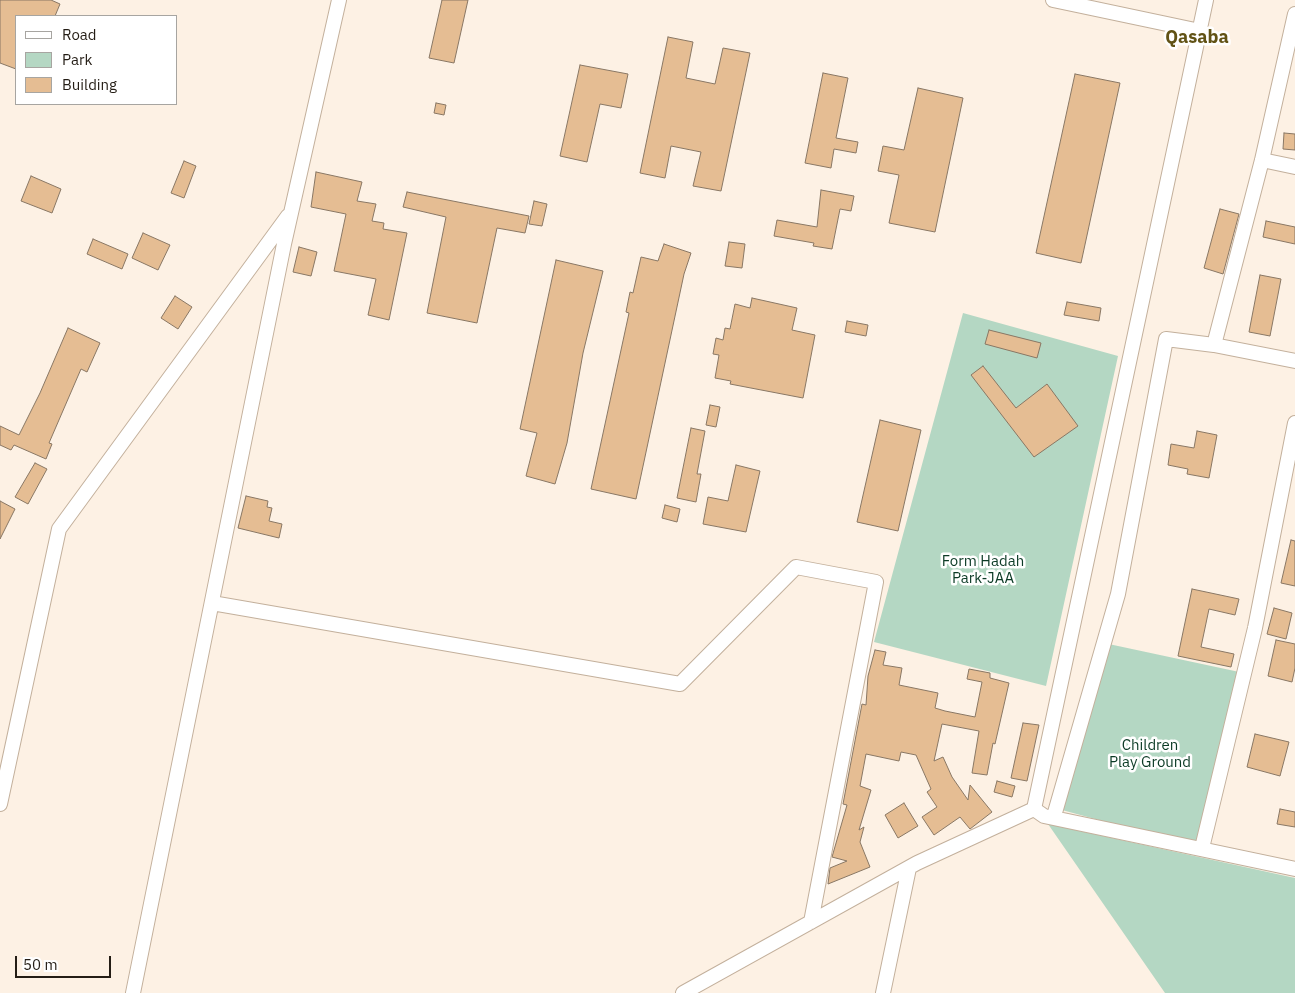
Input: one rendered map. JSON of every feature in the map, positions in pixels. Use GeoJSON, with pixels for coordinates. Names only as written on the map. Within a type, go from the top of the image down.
{"type":"FeatureCollection","features":[{"type":"Feature","properties":{"kind":"street"},"geometry":{"type":"LineString","coordinates":[[132,993],[293,210],[339,0]]}},
{"type":"Feature","properties":{"kind":"street"},"geometry":{"type":"LineString","coordinates":[[1053,0],[1200,31]]}},
{"type":"Feature","properties":{"kind":"street"},"geometry":{"type":"LineString","coordinates":[[1034,809],[1206,0]]}},
{"type":"Feature","properties":{"kind":"street"},"geometry":{"type":"LineString","coordinates":[[1214,345],[1262,160],[1295,14]]}},
{"type":"Feature","properties":{"kind":"street"},"geometry":{"type":"LineString","coordinates":[[1262,160],[1295,167]]}},
{"type":"Feature","properties":{"kind":"street"},"geometry":{"type":"LineString","coordinates":[[0,804],[58,529],[293,210]]}},
{"type":"Feature","properties":{"kind":"street"},"geometry":{"type":"LineString","coordinates":[[1054,816],[1118,594],[1166,339],[1214,345],[1295,361]]}},
{"type":"Feature","properties":{"kind":"street"},"geometry":{"type":"LineString","coordinates":[[1202,848],[1255,628],[1295,423]]}},
{"type":"Feature","properties":{"kind":"street"},"geometry":{"type":"LineString","coordinates":[[212,603],[680,684],[796,567],[876,582],[811,922]]}},
{"type":"Feature","properties":{"kind":"street"},"geometry":{"type":"LineString","coordinates":[[1034,809],[1044,816],[1054,816],[1295,869]]}},
{"type":"Feature","properties":{"kind":"street"},"geometry":{"type":"LineString","coordinates":[[683,993],[909,868],[1034,809]]}},
{"type":"Feature","properties":{"kind":"street"},"geometry":{"type":"LineString","coordinates":[[883,993],[909,868]]}},
{"type":"Feature","properties":{"kind":"green space","name":"Form Hadah Park-JAA"},"geometry":{"type":"Polygon","coordinates":[[[963,313],[1118,356],[1046,686],[874,642],[963,313]]]}},
{"type":"Feature","properties":{"kind":"green space","name":"Children Play Ground"},"geometry":{"type":"Polygon","coordinates":[[[1104,643],[1244,673],[1202,848],[1062,810],[1104,643]]]}},
{"type":"Feature","properties":{"kind":"green space"},"geometry":{"type":"Polygon","coordinates":[[[1048,824],[1295,878],[1295,993],[1165,993],[1048,824]]]}},
{"type":"Feature","properties":{"kind":"building"},"geometry":{"type":"Polygon","coordinates":[[[0,0],[51,0],[60,4],[55,15],[15,15],[15,69],[0,63],[0,0]]]}},
{"type":"Feature","properties":{"kind":"building"},"geometry":{"type":"Polygon","coordinates":[[[442,0],[468,0],[454,63],[429,58],[442,0]]]}},
{"type":"Feature","properties":{"kind":"building"},"geometry":{"type":"Polygon","coordinates":[[[668,37],[693,42],[686,78],[715,84],[723,48],[750,53],[721,191],[693,186],[701,152],[671,146],[665,178],[640,173],[668,37]]]}},
{"type":"Feature","properties":{"kind":"building"},"geometry":{"type":"Polygon","coordinates":[[[580,65],[628,74],[621,108],[600,104],[587,162],[560,156],[580,65]]]}},
{"type":"Feature","properties":{"kind":"building"},"geometry":{"type":"Polygon","coordinates":[[[823,73],[848,78],[836,138],[858,142],[856,153],[834,149],[831,168],[805,163],[823,73]]]}},
{"type":"Feature","properties":{"kind":"building"},"geometry":{"type":"Polygon","coordinates":[[[1075,74],[1120,83],[1081,263],[1036,253],[1075,74]]]}},
{"type":"Feature","properties":{"kind":"building"},"geometry":{"type":"Polygon","coordinates":[[[918,88],[963,98],[935,232],[889,223],[899,175],[878,171],[883,146],[904,150],[918,88]]]}},
{"type":"Feature","properties":{"kind":"building"},"geometry":{"type":"Polygon","coordinates":[[[436,103],[446,105],[444,115],[434,113],[436,103]]]}},
{"type":"Feature","properties":{"kind":"building"},"geometry":{"type":"Polygon","coordinates":[[[1284,133],[1295,134],[1295,150],[1283,149],[1284,133]]]}},
{"type":"Feature","properties":{"kind":"building"},"geometry":{"type":"Polygon","coordinates":[[[184,161],[196,166],[184,198],[171,193],[184,161]]]}},
{"type":"Feature","properties":{"kind":"building"},"geometry":{"type":"Polygon","coordinates":[[[316,172],[362,182],[357,201],[376,204],[372,221],[384,223],[383,229],[407,233],[389,320],[368,315],[376,279],[334,271],[346,214],[311,207],[316,172]]]}},
{"type":"Feature","properties":{"kind":"building"},"geometry":{"type":"Polygon","coordinates":[[[31,176],[61,189],[52,213],[21,201],[31,176]]]}},
{"type":"Feature","properties":{"kind":"building"},"geometry":{"type":"Polygon","coordinates":[[[821,190],[854,196],[851,211],[840,209],[832,249],[813,246],[814,243],[774,236],[777,220],[817,227],[821,190]]]}},
{"type":"Feature","properties":{"kind":"building"},"geometry":{"type":"Polygon","coordinates":[[[407,192],[529,216],[525,233],[497,228],[477,323],[427,313],[446,217],[403,207],[407,192]]]}},
{"type":"Feature","properties":{"kind":"building"},"geometry":{"type":"Polygon","coordinates":[[[534,201],[547,204],[542,226],[529,224],[534,201]]]}},
{"type":"Feature","properties":{"kind":"building"},"geometry":{"type":"Polygon","coordinates":[[[1220,209],[1239,214],[1223,274],[1204,268],[1220,209]]]}},
{"type":"Feature","properties":{"kind":"building"},"geometry":{"type":"Polygon","coordinates":[[[1266,221],[1295,227],[1295,244],[1263,237],[1266,221]]]}},
{"type":"Feature","properties":{"kind":"building"},"geometry":{"type":"Polygon","coordinates":[[[143,233],[170,245],[158,270],[132,258],[143,233]]]}},
{"type":"Feature","properties":{"kind":"building"},"geometry":{"type":"Polygon","coordinates":[[[93,239],[128,254],[122,269],[87,254],[93,239]]]}},
{"type":"Feature","properties":{"kind":"building"},"geometry":{"type":"Polygon","coordinates":[[[729,242],[745,244],[742,268],[725,266],[729,242]]]}},
{"type":"Feature","properties":{"kind":"building"},"geometry":{"type":"Polygon","coordinates":[[[664,244],[691,253],[684,274],[636,499],[591,489],[629,313],[626,312],[630,292],[633,293],[641,257],[658,261],[664,244]]]}},
{"type":"Feature","properties":{"kind":"building"},"geometry":{"type":"Polygon","coordinates":[[[299,247],[317,252],[311,276],[293,272],[299,247]]]}},
{"type":"Feature","properties":{"kind":"building"},"geometry":{"type":"Polygon","coordinates":[[[556,260],[603,271],[583,353],[567,443],[555,484],[526,476],[537,433],[520,429],[556,260]]]}},
{"type":"Feature","properties":{"kind":"building"},"geometry":{"type":"Polygon","coordinates":[[[1260,275],[1281,279],[1270,336],[1249,332],[1260,275]]]}},
{"type":"Feature","properties":{"kind":"building"},"geometry":{"type":"Polygon","coordinates":[[[175,296],[192,307],[178,329],[161,318],[175,296]]]}},
{"type":"Feature","properties":{"kind":"building"},"geometry":{"type":"Polygon","coordinates":[[[752,298],[797,308],[792,330],[815,335],[803,398],[730,384],[731,381],[715,378],[719,355],[713,354],[716,338],[723,340],[725,328],[730,329],[735,304],[750,308],[752,298]]]}},
{"type":"Feature","properties":{"kind":"building"},"geometry":{"type":"Polygon","coordinates":[[[1067,302],[1101,308],[1099,321],[1064,315],[1067,302]]]}},
{"type":"Feature","properties":{"kind":"building"},"geometry":{"type":"Polygon","coordinates":[[[847,321],[868,325],[866,336],[845,332],[847,321]]]}},
{"type":"Feature","properties":{"kind":"building"},"geometry":{"type":"Polygon","coordinates":[[[68,328],[100,343],[87,372],[81,369],[49,443],[52,444],[46,459],[14,445],[11,450],[0,445],[0,426],[19,435],[40,393],[68,328]]]}},
{"type":"Feature","properties":{"kind":"building"},"geometry":{"type":"Polygon","coordinates":[[[989,330],[1041,343],[1037,358],[985,344],[989,330]]]}},
{"type":"Feature","properties":{"kind":"building"},"geometry":{"type":"Polygon","coordinates":[[[983,366],[1016,408],[1047,384],[1078,426],[1034,457],[971,375],[983,366]]]}},
{"type":"Feature","properties":{"kind":"building"},"geometry":{"type":"Polygon","coordinates":[[[710,405],[720,407],[716,427],[706,425],[710,405]]]}},
{"type":"Feature","properties":{"kind":"building"},"geometry":{"type":"Polygon","coordinates":[[[880,420],[921,430],[898,531],[857,522],[880,420]]]}},
{"type":"Feature","properties":{"kind":"building"},"geometry":{"type":"Polygon","coordinates":[[[691,428],[705,431],[697,474],[701,474],[696,502],[677,498],[691,428]]]}},
{"type":"Feature","properties":{"kind":"building"},"geometry":{"type":"Polygon","coordinates":[[[1197,431],[1217,435],[1209,478],[1187,474],[1188,469],[1168,465],[1171,444],[1194,448],[1197,431]]]}},
{"type":"Feature","properties":{"kind":"building"},"geometry":{"type":"Polygon","coordinates":[[[35,463],[47,469],[28,504],[15,497],[35,463]]]}},
{"type":"Feature","properties":{"kind":"building"},"geometry":{"type":"Polygon","coordinates":[[[736,465],[760,471],[746,532],[703,524],[708,497],[728,501],[736,465]]]}},
{"type":"Feature","properties":{"kind":"building"},"geometry":{"type":"Polygon","coordinates":[[[246,496],[268,501],[267,507],[272,508],[269,521],[282,524],[279,538],[238,528],[246,496]]]}},
{"type":"Feature","properties":{"kind":"building"},"geometry":{"type":"Polygon","coordinates":[[[0,501],[15,509],[0,539],[0,501]]]}},
{"type":"Feature","properties":{"kind":"building"},"geometry":{"type":"Polygon","coordinates":[[[665,505],[680,509],[677,522],[662,518],[665,505]]]}},
{"type":"Feature","properties":{"kind":"building"},"geometry":{"type":"Polygon","coordinates":[[[1291,540],[1295,541],[1295,586],[1281,583],[1291,540]]]}},
{"type":"Feature","properties":{"kind":"building"},"geometry":{"type":"Polygon","coordinates":[[[1192,589],[1239,599],[1235,615],[1209,609],[1201,647],[1234,654],[1231,667],[1178,656],[1192,589]]]}},
{"type":"Feature","properties":{"kind":"building"},"geometry":{"type":"Polygon","coordinates":[[[1274,608],[1292,613],[1286,639],[1267,634],[1274,608]]]}},
{"type":"Feature","properties":{"kind":"building"},"geometry":{"type":"Polygon","coordinates":[[[1276,640],[1295,644],[1295,668],[1292,682],[1268,676],[1276,640]]]}},
{"type":"Feature","properties":{"kind":"building"},"geometry":{"type":"Polygon","coordinates":[[[875,650],[886,652],[883,665],[902,668],[899,685],[938,693],[935,708],[945,711],[975,717],[982,682],[967,679],[969,669],[990,673],[990,678],[1009,683],[995,744],[993,743],[987,775],[972,773],[979,731],[942,724],[934,761],[943,757],[952,777],[968,800],[970,785],[992,812],[970,829],[960,817],[934,835],[922,817],[937,807],[927,792],[931,789],[916,755],[901,752],[899,761],[866,754],[860,786],[871,790],[859,830],[864,827],[860,842],[870,867],[828,884],[830,868],[847,861],[832,857],[847,805],[843,804],[862,704],[866,705],[868,676],[875,650]]]}},
{"type":"Feature","properties":{"kind":"building"},"geometry":{"type":"Polygon","coordinates":[[[1023,723],[1039,725],[1027,781],[1011,778],[1023,723]]]}},
{"type":"Feature","properties":{"kind":"building"},"geometry":{"type":"Polygon","coordinates":[[[1255,734],[1289,742],[1280,776],[1247,767],[1255,734]]]}},
{"type":"Feature","properties":{"kind":"building"},"geometry":{"type":"Polygon","coordinates":[[[997,781],[1015,786],[1012,797],[994,792],[997,781]]]}},
{"type":"Feature","properties":{"kind":"building"},"geometry":{"type":"Polygon","coordinates":[[[904,803],[918,826],[898,838],[885,815],[904,803]]]}},
{"type":"Feature","properties":{"kind":"building"},"geometry":{"type":"Polygon","coordinates":[[[1280,809],[1295,812],[1295,827],[1277,824],[1280,809]]]}},
{"type":"Feature","properties":{"kind":"district","name":"Qasaba"},"geometry":{"type":"Point","coordinates":[1197,38]}}]}
